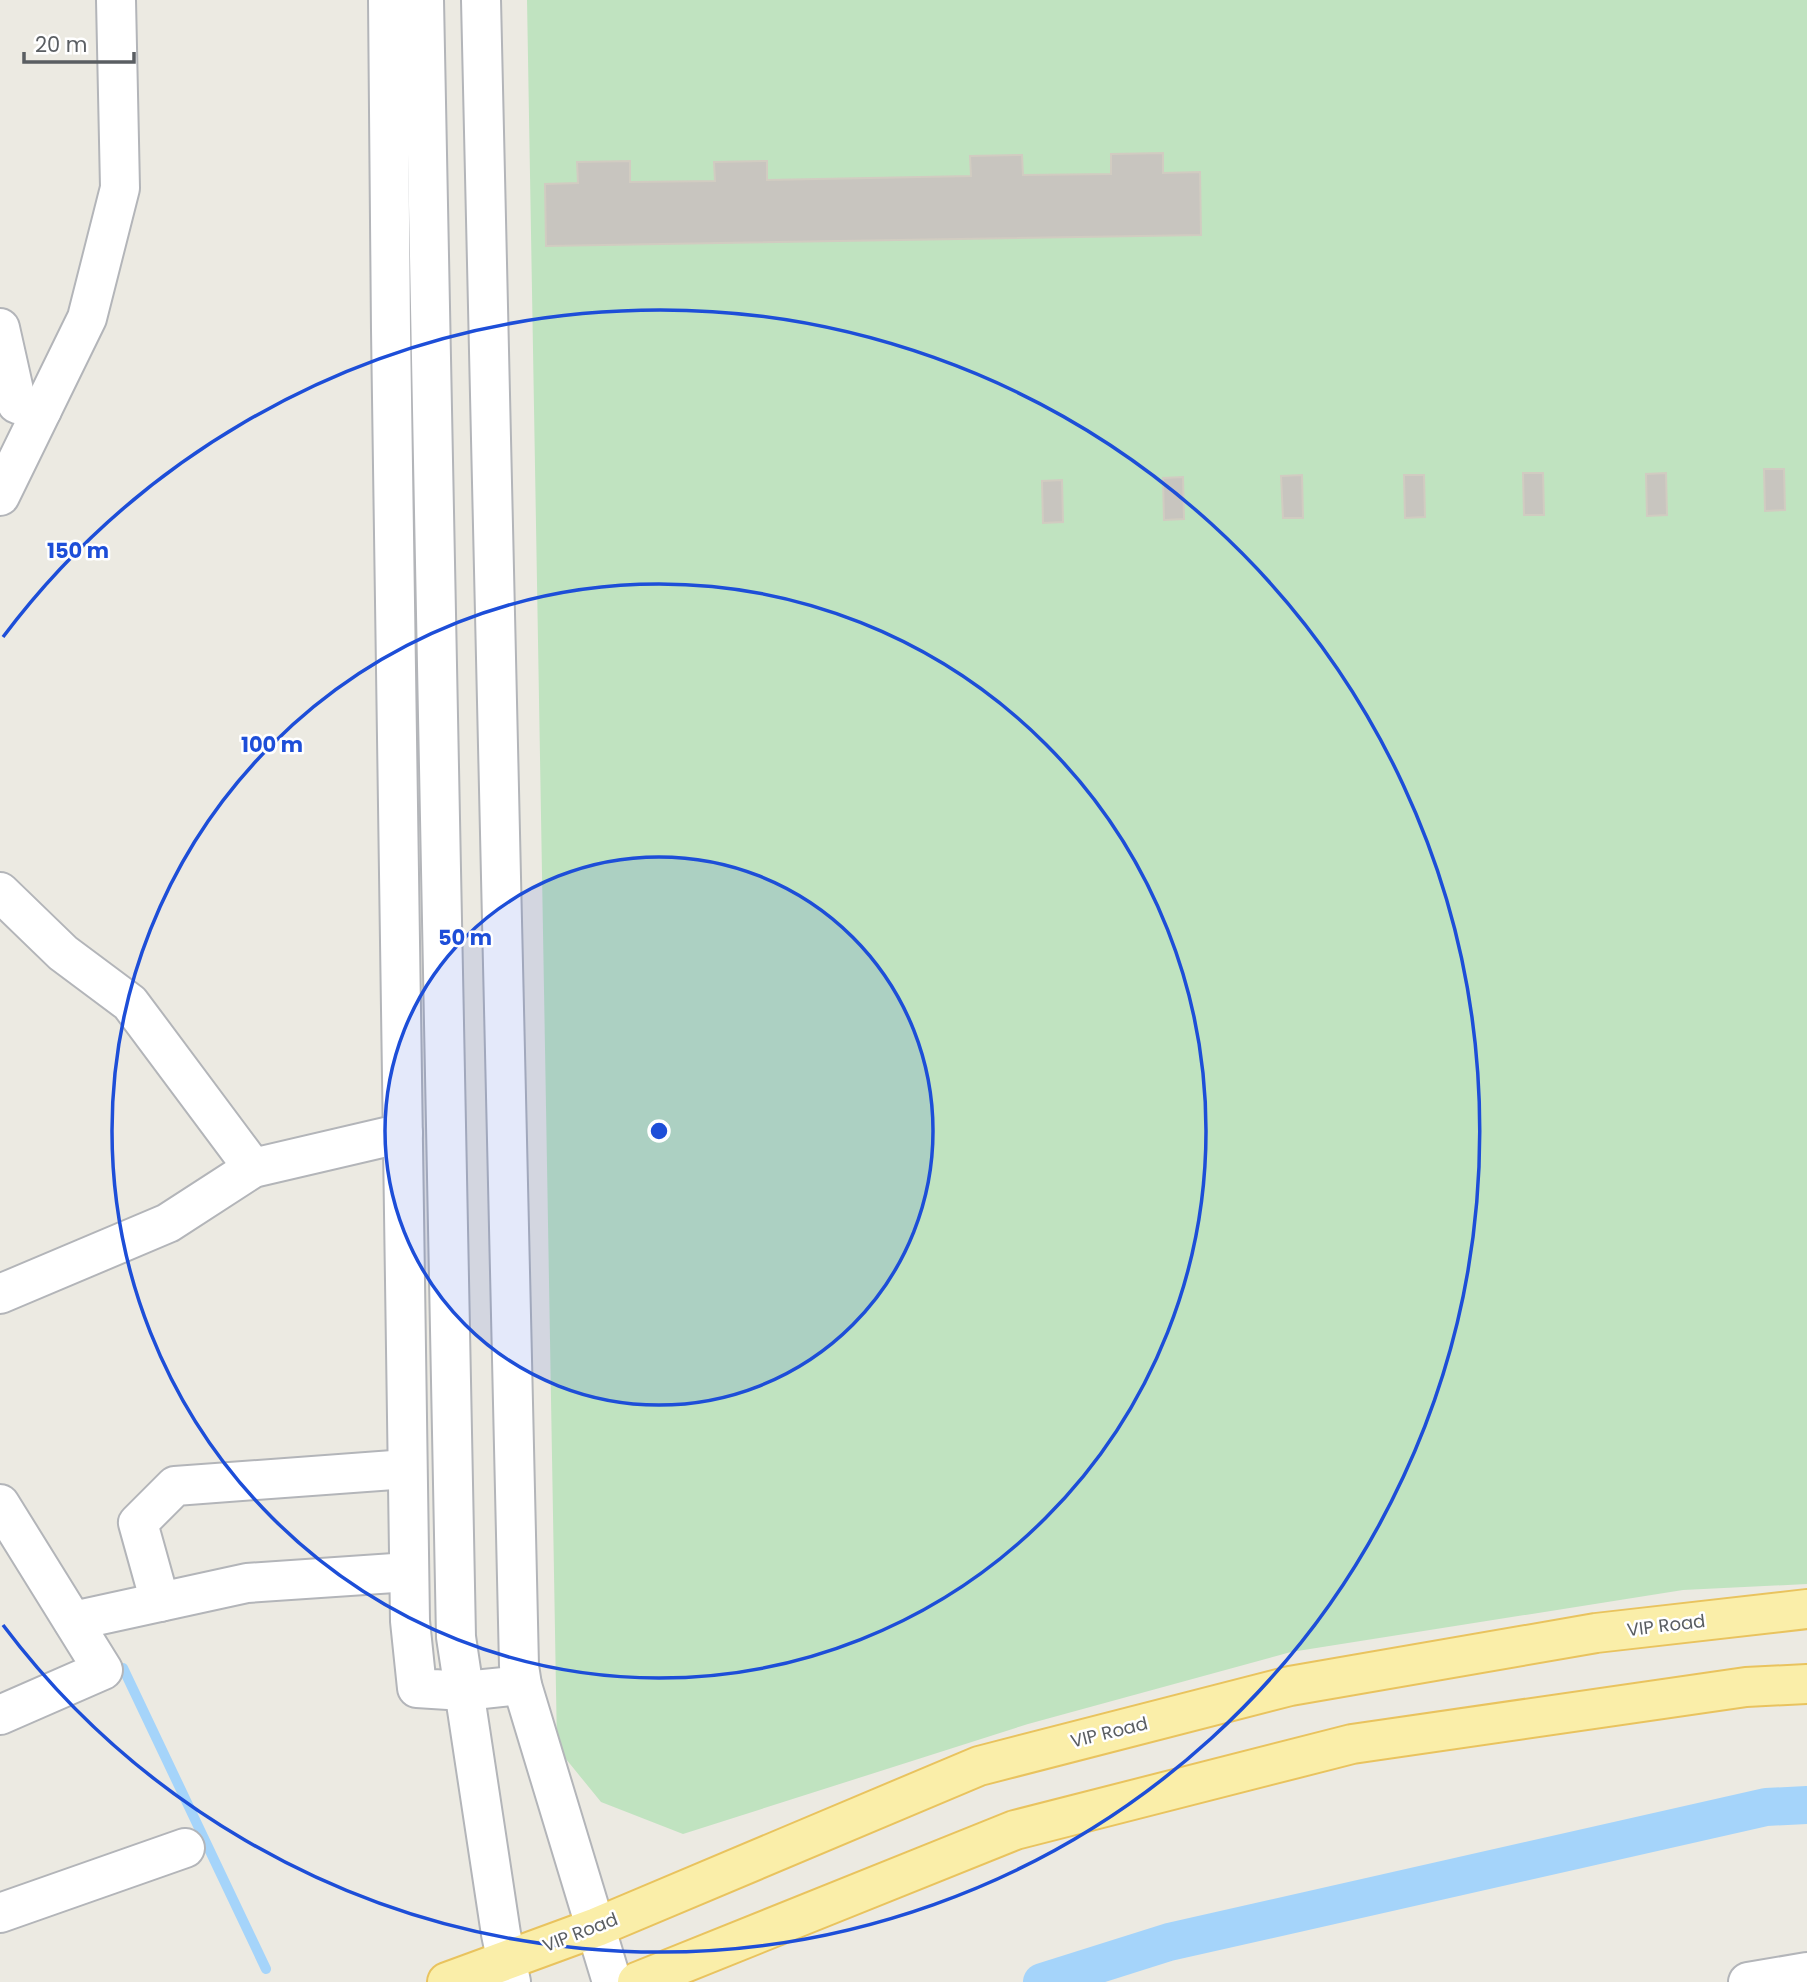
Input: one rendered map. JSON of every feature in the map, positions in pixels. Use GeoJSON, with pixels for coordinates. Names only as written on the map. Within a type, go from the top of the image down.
{"type":"FeatureCollection","features":[{"type":"Feature","properties":{"kind":"main road","name":"VIP Road"},"geometry":{"type":"LineString","coordinates":[[447,1982],[508,1971],[597,1927],[979,1766],[1290,1686],[1595,1633],[1807,1609]]}},
{"type":"Feature","properties":{"kind":"main road"},"geometry":{"type":"LineString","coordinates":[[637,1982],[1015,1830],[1352,1744],[1746,1687],[1807,1684]]}},
{"type":"Feature","properties":{"kind":"street"},"geometry":{"type":"LineString","coordinates":[[0,496],[20,406],[88,318],[120,188],[116,0]]}},
{"type":"Feature","properties":{"kind":"street"},"geometry":{"type":"LineString","coordinates":[[388,0],[410,1621],[417,1688],[464,1691],[522,1685]]}},
{"type":"Feature","properties":{"kind":"street"},"geometry":{"type":"LineString","coordinates":[[424,0],[456,1637],[508,1971]]}},
{"type":"Feature","properties":{"kind":"street"},"geometry":{"type":"LineString","coordinates":[[481,0],[518,1625],[522,1685],[612,1982]]}},
{"type":"Feature","properties":{"kind":"street"},"geometry":{"type":"LineString","coordinates":[[0,328],[20,406]]}},
{"type":"Feature","properties":{"kind":"street"},"geometry":{"type":"LineString","coordinates":[[0,892],[63,953],[130,1003],[253,1168]]}},
{"type":"Feature","properties":{"kind":"street"},"geometry":{"type":"LineString","coordinates":[[0,1294],[168,1223],[253,1168],[402,1133]]}},
{"type":"Feature","properties":{"kind":"street"},"geometry":{"type":"LineString","coordinates":[[160,1602],[138,1523],[174,1486],[407,1469]]}},
{"type":"Feature","properties":{"kind":"street"},"geometry":{"type":"LineString","coordinates":[[0,1504],[103,1670],[0,1715]]}},
{"type":"Feature","properties":{"kind":"street"},"geometry":{"type":"LineString","coordinates":[[73,1621],[247,1583],[409,1572]]}},
{"type":"Feature","properties":{"kind":"street"},"geometry":{"type":"LineString","coordinates":[[0,1913],[186,1848]]}},
{"type":"Feature","properties":{"kind":"street"},"geometry":{"type":"LineString","coordinates":[[1748,1982],[1807,1972]]}},
{"type":"Feature","properties":{"kind":"green space"},"geometry":{"type":"Polygon","coordinates":[[[527,0],[1807,0],[1807,1584],[1683,1590],[1291,1652],[1028,1724],[683,1834],[601,1802],[557,1748],[527,0]]]}},
{"type":"Feature","properties":{"kind":"building"},"geometry":{"type":"Polygon","coordinates":[[[1163,153],[1163,173],[1200,172],[1201,235],[546,246],[545,184],[578,183],[577,162],[630,161],[630,182],[715,181],[714,162],[767,161],[767,180],[971,176],[970,156],[1022,155],[1023,175],[1111,174],[1111,154],[1163,153]]]}},
{"type":"Feature","properties":{"kind":"building"},"geometry":{"type":"Polygon","coordinates":[[[1764,469],[1784,469],[1785,510],[1765,511],[1764,469]]]}},
{"type":"Feature","properties":{"kind":"building"},"geometry":{"type":"Polygon","coordinates":[[[1523,473],[1543,473],[1544,515],[1524,515],[1523,473]]]}},
{"type":"Feature","properties":{"kind":"building"},"geometry":{"type":"Polygon","coordinates":[[[1666,473],[1667,515],[1647,516],[1646,474],[1666,473]]]}},
{"type":"Feature","properties":{"kind":"building"},"geometry":{"type":"Polygon","coordinates":[[[1302,475],[1303,518],[1283,518],[1281,476],[1302,475]]]}},
{"type":"Feature","properties":{"kind":"building"},"geometry":{"type":"Polygon","coordinates":[[[1404,475],[1424,475],[1425,517],[1405,518],[1404,475]]]}},
{"type":"Feature","properties":{"kind":"building"},"geometry":{"type":"Polygon","coordinates":[[[1183,477],[1184,519],[1164,520],[1163,478],[1183,477]]]}},
{"type":"Feature","properties":{"kind":"building"},"geometry":{"type":"Polygon","coordinates":[[[1062,480],[1063,522],[1043,523],[1042,481],[1062,480]]]}},
{"type":"Feature","properties":{"kind":"waterway"},"geometry":{"type":"LineString","coordinates":[[123,1668],[266,1969]]}},
{"type":"Feature","properties":{"kind":"waterway"},"geometry":{"type":"LineString","coordinates":[[1042,1982],[1169,1942],[1766,1807],[1807,1805]]}}]}
